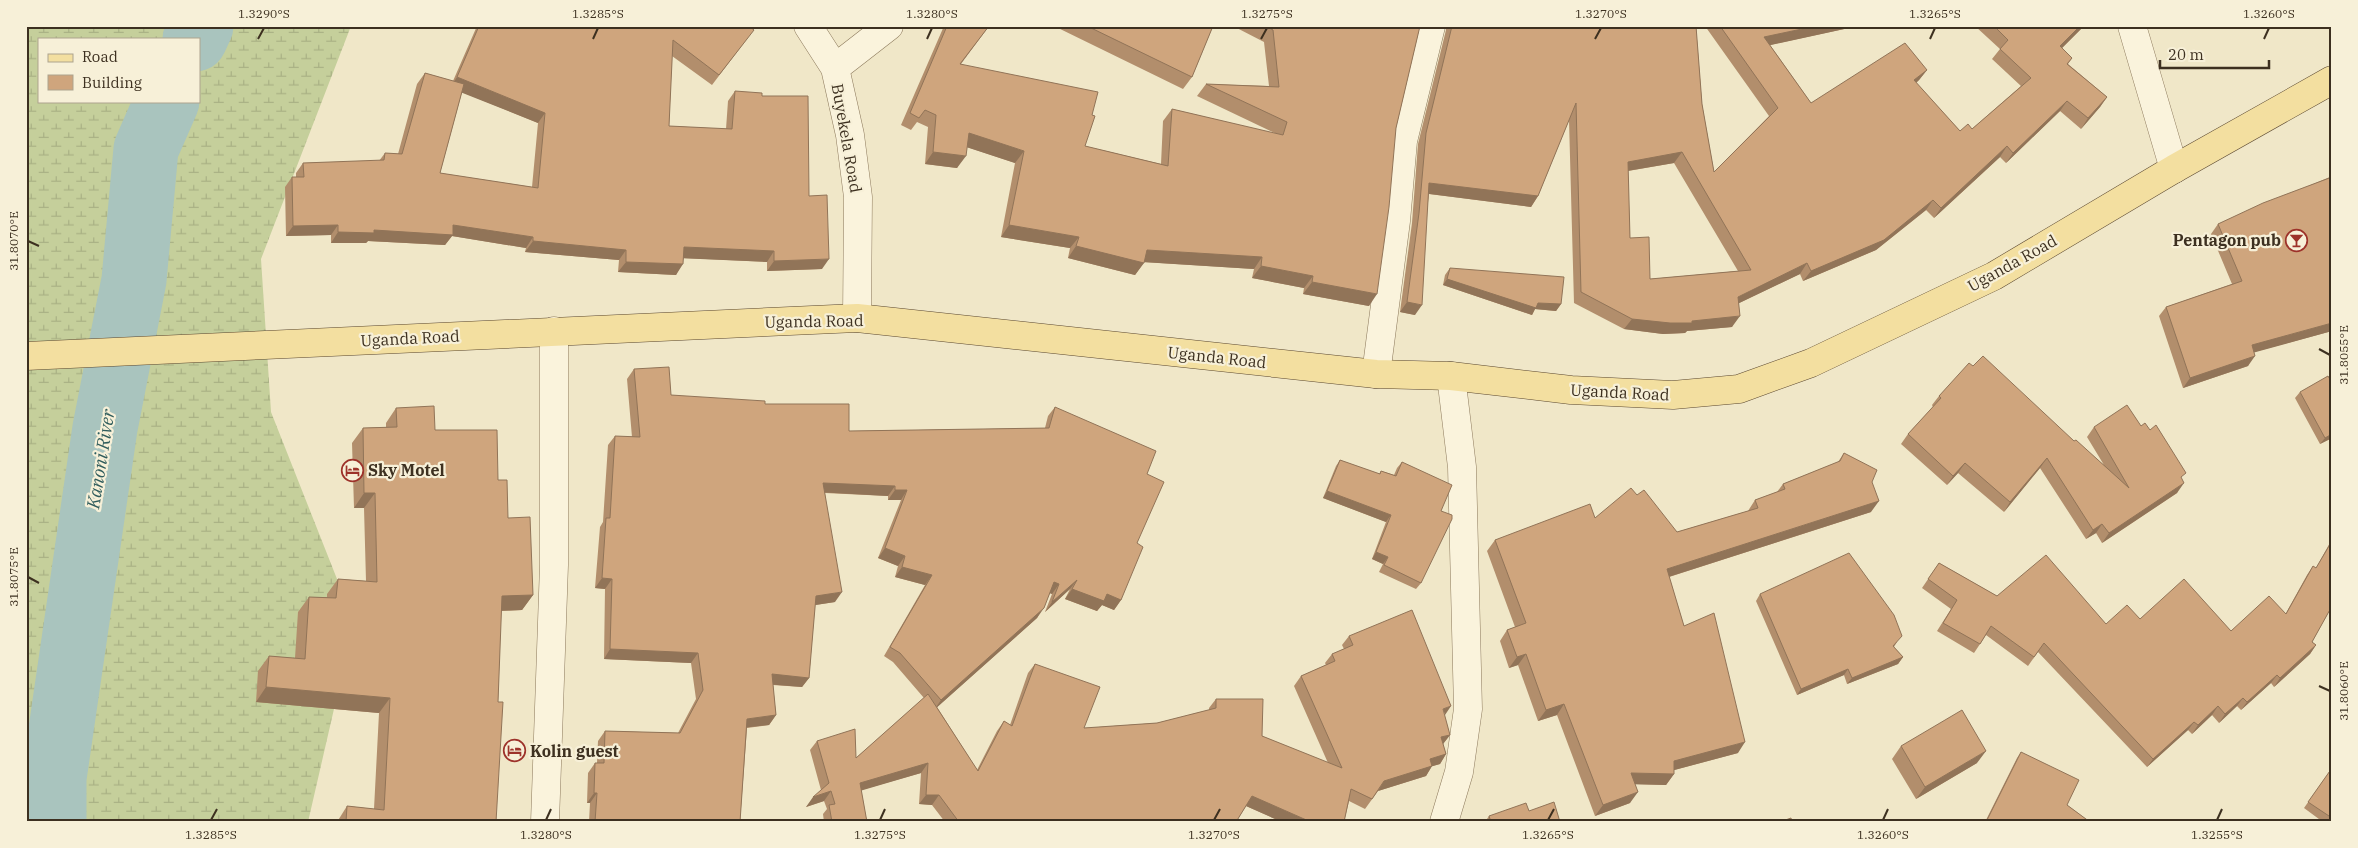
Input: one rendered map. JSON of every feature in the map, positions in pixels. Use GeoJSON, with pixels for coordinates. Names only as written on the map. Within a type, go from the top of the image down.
{"type":"FeatureCollection","features":[{"type":"Feature","properties":{"kind":"main road","name":"Uganda Road"},"geometry":{"type":"LineString","coordinates":[[26,356],[858,318],[1376,374],[1451,376],[1571,390],[1673,396],[1740,389],[1811,363],[1994,276],[2174,169],[2332,80]]}},
{"type":"Feature","properties":{"kind":"street","name":"Buyekela Road"},"geometry":{"type":"LineString","coordinates":[[808,26],[835,68],[850,135],[858,197],[858,318]]}},
{"type":"Feature","properties":{"kind":"street"},"geometry":{"type":"LineString","coordinates":[[835,68],[890,26]]}},
{"type":"Feature","properties":{"kind":"street"},"geometry":{"type":"LineString","coordinates":[[1376,374],[1396,221],[1403,141],[1431,26]]}},
{"type":"Feature","properties":{"kind":"street"},"geometry":{"type":"LineString","coordinates":[[2132,26],[2174,169]]}},
{"type":"Feature","properties":{"kind":"street"},"geometry":{"type":"LineString","coordinates":[[545,822],[554,565],[554,331]]}},
{"type":"Feature","properties":{"kind":"street"},"geometry":{"type":"LineString","coordinates":[[1444,822],[1459,772],[1468,709],[1462,467],[1451,376]]}},
{"type":"Feature","properties":{"kind":"green space"},"geometry":{"type":"Polygon","coordinates":[[[26,26],[351,26],[261,259],[271,412],[354,622],[308,822],[26,822],[26,26]]]}},
{"type":"Feature","properties":{"kind":"building"},"geometry":{"type":"Polygon","coordinates":[[[479,26],[749,26],[754,30],[719,75],[673,40],[669,126],[732,129],[735,91],[762,93],[762,96],[808,96],[809,196],[827,195],[829,259],[774,261],[774,251],[684,247],[683,264],[626,262],[626,250],[533,241],[533,237],[453,225],[453,235],[374,230],[374,233],[338,232],[338,225],[293,226],[292,177],[304,177],[303,163],[384,160],[385,153],[402,154],[425,73],[464,84],[440,173],[538,188],[545,113],[457,77],[479,26]]]}},
{"type":"Feature","properties":{"kind":"building"},"geometry":{"type":"Polygon","coordinates":[[[947,26],[989,26],[960,64],[1098,92],[1092,115],[1095,116],[1085,146],[1168,166],[1172,109],[1283,135],[1287,122],[1206,84],[1279,87],[1273,30],[1266,26],[1420,26],[1396,128],[1389,207],[1377,294],[1312,282],[1313,276],[1261,266],[1262,257],[1147,250],[1144,263],[1076,246],[1079,237],[1009,225],[1024,151],[969,133],[966,156],[933,152],[936,115],[925,110],[919,118],[910,113],[947,26]]]}},
{"type":"Feature","properties":{"kind":"building"},"geometry":{"type":"Polygon","coordinates":[[[1087,26],[1213,26],[1192,77],[1087,26]]]}},
{"type":"Feature","properties":{"kind":"building"},"geometry":{"type":"Polygon","coordinates":[[[1452,26],[1696,26],[1702,104],[1714,172],[1778,108],[1720,26],[1816,26],[1764,37],[1811,103],[1905,43],[1927,70],[1914,80],[1960,131],[1968,124],[1972,129],[2031,78],[2000,49],[2008,40],[1994,26],[2080,26],[2060,46],[2072,58],[2067,64],[2107,97],[2088,118],[2067,101],[2013,153],[2007,146],[1941,208],[1933,200],[1884,240],[1811,271],[1807,263],[1738,297],[1740,316],[1692,321],[1692,323],[1632,319],[1581,292],[1576,103],[1538,196],[1429,183],[1422,305],[1407,302],[1419,213],[1426,133],[1452,26]],[[1682,152],[1628,162],[1630,238],[1649,237],[1650,279],[1751,270],[1682,152]]]}},
{"type":"Feature","properties":{"kind":"building"},"geometry":{"type":"Polygon","coordinates":[[[2332,177],[2332,323],[2252,345],[2255,356],[2190,378],[2166,307],[2242,281],[2218,224],[2263,203],[2332,177]]]}},
{"type":"Feature","properties":{"kind":"building"},"geometry":{"type":"Polygon","coordinates":[[[1450,268],[1564,277],[1561,304],[1538,303],[1536,308],[1447,279],[1450,268]]]}},
{"type":"Feature","properties":{"kind":"building"},"geometry":{"type":"Polygon","coordinates":[[[1983,356],[2074,441],[2076,440],[2129,488],[2094,427],[2127,405],[2141,426],[2145,423],[2150,430],[2156,425],[2186,473],[2181,477],[2184,483],[2109,533],[2102,524],[2093,530],[2047,458],[2010,502],[1965,463],[1953,476],[1908,434],[1941,398],[1939,396],[1969,363],[1973,366],[1983,356]]]}},
{"type":"Feature","properties":{"kind":"building"},"geometry":{"type":"Polygon","coordinates":[[[669,367],[671,395],[765,401],[765,404],[849,404],[849,431],[1049,428],[1055,407],[1156,451],[1147,474],[1164,482],[1137,543],[1143,547],[1121,600],[1107,594],[1104,601],[1072,589],[1077,580],[1052,602],[1059,584],[1054,582],[1044,608],[941,700],[900,653],[890,647],[932,575],[902,567],[905,556],[885,548],[907,490],[895,490],[895,486],[823,483],[842,592],[816,596],[809,678],[772,674],[776,715],[747,719],[740,822],[595,822],[597,793],[594,793],[595,763],[604,763],[605,731],[680,733],[703,690],[698,653],[610,649],[612,579],[602,578],[606,518],[610,518],[615,436],[640,437],[634,369],[669,367]]]}},
{"type":"Feature","properties":{"kind":"building"},"geometry":{"type":"Polygon","coordinates":[[[2328,376],[2332,383],[2332,434],[2325,438],[2300,392],[2328,376]]]}},
{"type":"Feature","properties":{"kind":"building"},"geometry":{"type":"Polygon","coordinates":[[[434,406],[435,430],[497,430],[498,480],[507,480],[508,518],[530,517],[533,595],[502,596],[498,702],[503,702],[496,822],[346,822],[347,806],[384,810],[390,698],[266,687],[269,656],[305,659],[309,597],[336,598],[338,579],[377,582],[375,493],[364,493],[363,428],[397,427],[396,408],[434,406]]]}},
{"type":"Feature","properties":{"kind":"building"},"geometry":{"type":"Polygon","coordinates":[[[1844,453],[1877,470],[1872,482],[1879,501],[1667,569],[1684,626],[1714,613],[1745,742],[1674,761],[1674,774],[1631,773],[1638,792],[1603,805],[1564,704],[1546,710],[1526,654],[1517,657],[1507,630],[1526,623],[1495,540],[1590,504],[1595,518],[1631,488],[1637,495],[1644,490],[1677,532],[1758,508],[1755,500],[1785,489],[1783,484],[1840,461],[1844,453]]]}},
{"type":"Feature","properties":{"kind":"building"},"geometry":{"type":"Polygon","coordinates":[[[1340,460],[1380,474],[1381,471],[1396,476],[1402,462],[1452,485],[1441,511],[1452,515],[1452,519],[1421,583],[1384,565],[1388,557],[1376,552],[1391,515],[1327,491],[1340,460]]]}},
{"type":"Feature","properties":{"kind":"building"},"geometry":{"type":"Polygon","coordinates":[[[2332,541],[2332,606],[2312,642],[2316,645],[2280,678],[2277,675],[2247,702],[2243,698],[2225,714],[2218,706],[2198,725],[2194,722],[2153,759],[2044,643],[2034,657],[1991,626],[1980,644],[1943,623],[1957,600],[1928,579],[1939,563],[1997,596],[2046,555],[2106,624],[2127,605],[2140,619],[2184,579],[2231,631],[2269,596],[2286,614],[2313,566],[2316,568],[2332,541]]]}},
{"type":"Feature","properties":{"kind":"building"},"geometry":{"type":"Polygon","coordinates":[[[1849,553],[1894,615],[1902,636],[1893,646],[1903,657],[1852,678],[1848,669],[1801,689],[1760,594],[1849,553]]]}},
{"type":"Feature","properties":{"kind":"building"},"geometry":{"type":"Polygon","coordinates":[[[1412,610],[1451,706],[1443,709],[1450,735],[1441,737],[1446,754],[1430,759],[1432,766],[1384,781],[1372,799],[1351,789],[1344,822],[1311,822],[1252,796],[1236,822],[959,822],[939,795],[926,795],[928,763],[860,783],[867,822],[832,822],[829,805],[835,804],[831,791],[813,797],[829,783],[817,741],[855,729],[856,758],[928,694],[978,771],[1004,721],[1012,726],[1035,664],[1100,687],[1084,728],[1157,723],[1216,708],[1216,699],[1263,699],[1262,736],[1342,768],[1301,676],[1335,661],[1332,654],[1353,645],[1349,636],[1412,610]]]}},
{"type":"Feature","properties":{"kind":"building"},"geometry":{"type":"Polygon","coordinates":[[[1962,710],[1986,751],[1925,787],[1901,746],[1962,710]]]}},
{"type":"Feature","properties":{"kind":"building"},"geometry":{"type":"Polygon","coordinates":[[[2021,752],[2079,780],[2067,805],[2090,822],[1986,822],[2021,752]]]}},
{"type":"Feature","properties":{"kind":"building"},"geometry":{"type":"Polygon","coordinates":[[[2332,768],[2332,818],[2308,802],[2332,768]]]}},
{"type":"Feature","properties":{"kind":"building"},"geometry":{"type":"Polygon","coordinates":[[[1554,802],[1560,822],[1491,822],[1489,816],[1526,803],[1529,811],[1554,802]]]}},
{"type":"Feature","properties":{"kind":"building"},"geometry":{"type":"Polygon","coordinates":[[[1791,818],[1792,822],[1780,822],[1791,818]]]}},
{"type":"Feature","properties":{"kind":"waterway","name":"Kanoni River"},"geometry":{"type":"LineString","coordinates":[[195,38],[201,26]]}},
{"type":"Feature","properties":{"kind":"waterway","name":"Kanoni River"},"geometry":{"type":"LineString","coordinates":[[54,822],[54,778],[105,428],[134,280],[146,149],[167,102]]}},
{"type":"Feature","properties":{"kind":"place","name":"Pentagon pub"},"geometry":{"type":"Point","coordinates":[2297,240]}},
{"type":"Feature","properties":{"kind":"place","name":"Sky Motel"},"geometry":{"type":"Point","coordinates":[352,470]}},
{"type":"Feature","properties":{"kind":"place","name":"Kolin guest"},"geometry":{"type":"Point","coordinates":[514,751]}}]}
